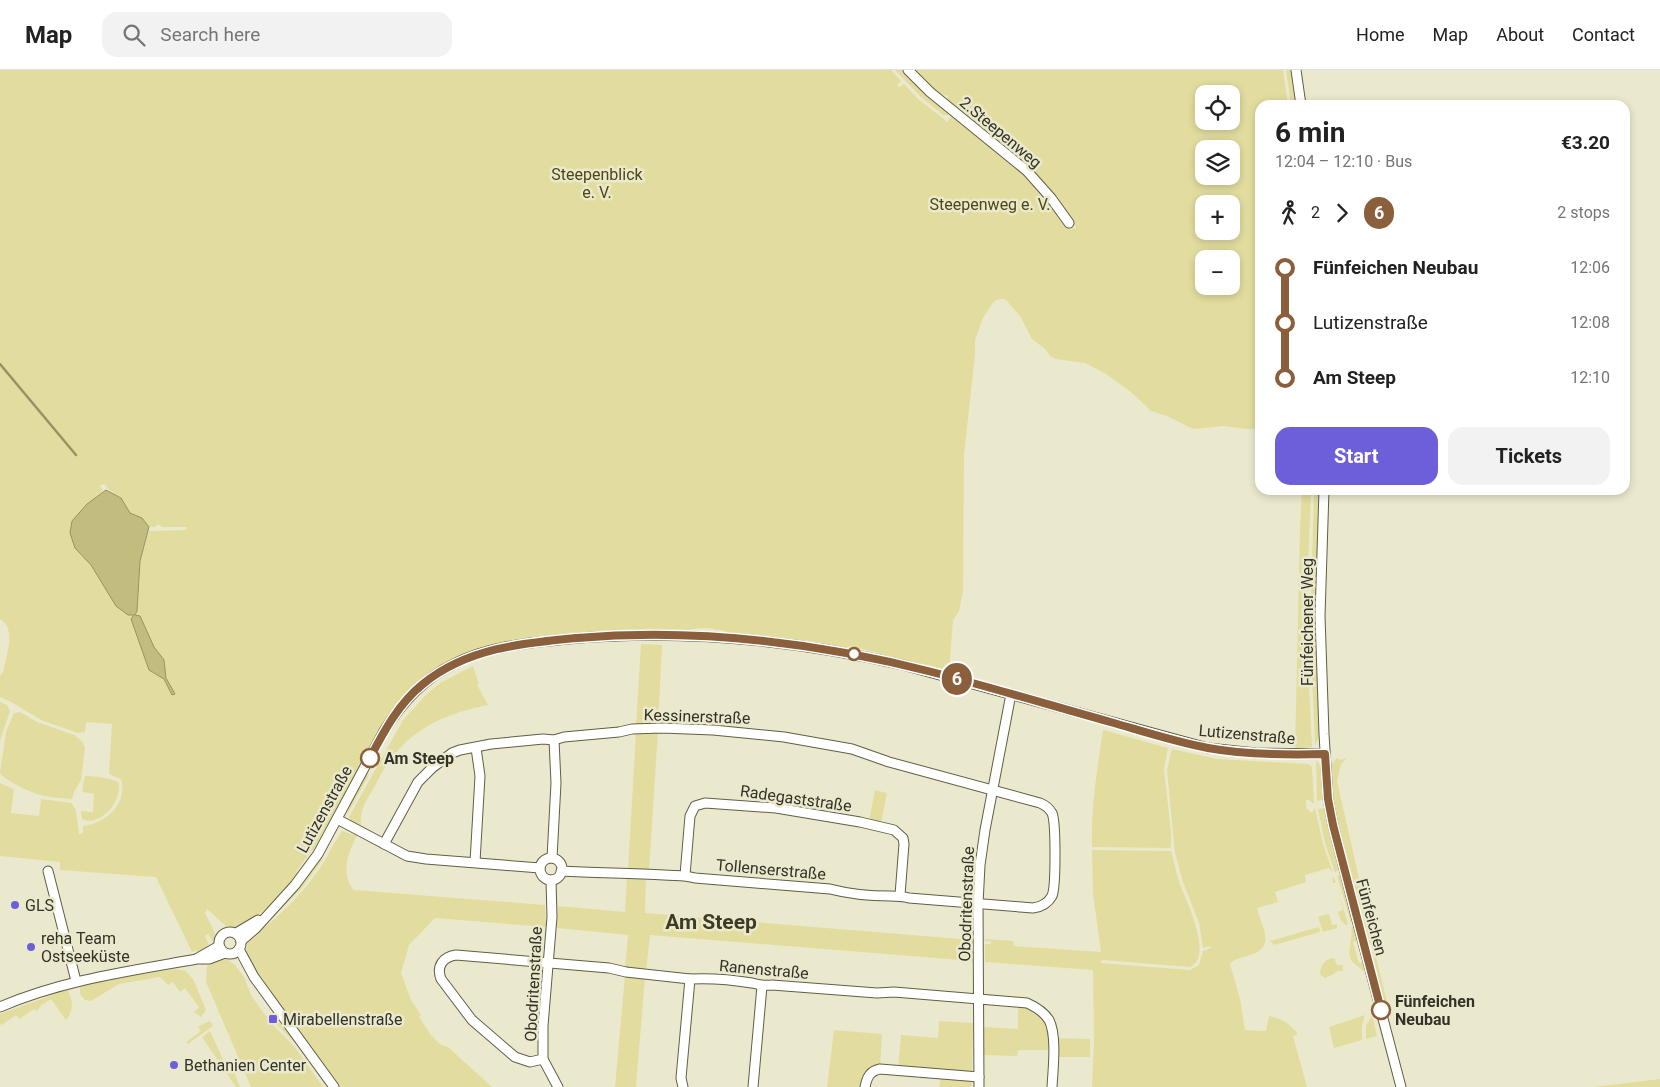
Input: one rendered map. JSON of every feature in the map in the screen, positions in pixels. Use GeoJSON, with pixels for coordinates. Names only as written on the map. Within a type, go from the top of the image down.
{"type":"FeatureCollection","features":[{"type":"Feature","properties":{"kind":"street","name":"2.Steepenweg"},"geometry":{"type":"LineString","coordinates":[[908,70],[930,92],[1027,171],[1051,198],[1069,223]]}},
{"type":"Feature","properties":{"kind":"street"},"geometry":{"type":"LineString","coordinates":[[1296,70],[1300,100]]}},
{"type":"Feature","properties":{"kind":"street","name":"Fünfeichener Weg"},"geometry":{"type":"LineString","coordinates":[[1324,495],[1320,616],[1325,754]]}},
{"type":"Feature","properties":{"kind":"street","name":"Lutizenstraße"},"geometry":{"type":"LineString","coordinates":[[232,946],[256,928],[303,876],[318,854],[384,732],[410,697],[422,684],[453,664],[487,651],[505,647],[613,636],[692,635],[759,639],[818,647],[877,659],[1208,748],[1256,753],[1325,754]]}},
{"type":"Feature","properties":{"kind":"street","name":"Obodritenstraße"},"geometry":{"type":"LineString","coordinates":[[979,1087],[978,904],[982,849],[1011,694]]}},
{"type":"Feature","properties":{"kind":"street","name":"Kessinerstraße"},"geometry":{"type":"LineString","coordinates":[[384,844],[409,797],[425,774],[452,753],[460,750],[491,744],[543,739],[554,740],[564,737],[640,728],[713,730],[776,736],[852,749],[867,755],[1040,803],[1052,813],[1054,823],[1054,890],[1050,898],[1037,908],[978,904]]}},
{"type":"Feature","properties":{"kind":"street"},"geometry":{"type":"LineString","coordinates":[[552,858],[556,783],[554,740]]}},
{"type":"Feature","properties":{"kind":"street"},"geometry":{"type":"LineString","coordinates":[[475,862],[480,776],[476,748]]}},
{"type":"Feature","properties":{"kind":"street","name":"Fünfeichen"},"geometry":{"type":"LineString","coordinates":[[1325,754],[1328,799],[1333,825],[1401,1087]]}},
{"type":"Feature","properties":{"kind":"street","name":"Radegaststraße"},"geometry":{"type":"LineString","coordinates":[[685,875],[690,816],[695,806],[705,803],[776,808],[860,822],[898,832],[903,838],[904,844],[900,895]]}},
{"type":"Feature","properties":{"kind":"street"},"geometry":{"type":"LineString","coordinates":[[337,819],[412,857],[540,868]]}},
{"type":"Feature","properties":{"kind":"street"},"geometry":{"type":"LineString","coordinates":[[540,868],[546,860],[552,858]]}},
{"type":"Feature","properties":{"kind":"street"},"geometry":{"type":"LineString","coordinates":[[540,868],[544,877],[551,880],[556,878],[561,870],[560,864],[552,858]]}},
{"type":"Feature","properties":{"kind":"street","name":"Tollenserstraße"},"geometry":{"type":"LineString","coordinates":[[561,870],[606,874],[685,875],[695,878],[890,896],[900,895],[910,898],[978,904]]}},
{"type":"Feature","properties":{"kind":"street"},"geometry":{"type":"LineString","coordinates":[[48,871],[76,981]]}},
{"type":"Feature","properties":{"kind":"street","name":"Obodritenstraße"},"geometry":{"type":"LineString","coordinates":[[551,880],[552,916],[543,1026],[543,1059],[558,1087]]}},
{"type":"Feature","properties":{"kind":"street"},"geometry":{"type":"LineString","coordinates":[[0,1007],[76,981],[197,959],[232,946],[334,1087]]}},
{"type":"Feature","properties":{"kind":"street","name":"Ranenstraße"},"geometry":{"type":"LineString","coordinates":[[543,1059],[524,1061],[515,1057],[472,1020],[443,983],[439,971],[440,965],[445,958],[456,956],[609,968],[626,972],[752,983],[762,986],[772,985],[877,993],[894,992],[1027,1003],[1036,1007],[1044,1014],[1049,1021],[1052,1031],[1052,1087]]}},
{"type":"Feature","properties":{"kind":"street"},"geometry":{"type":"LineString","coordinates":[[682,1087],[681,1078],[690,979]]}},
{"type":"Feature","properties":{"kind":"street"},"geometry":{"type":"LineString","coordinates":[[753,1087],[762,986]]}},
{"type":"Feature","properties":{"kind":"street"},"geometry":{"type":"LineString","coordinates":[[865,1087],[869,1075],[875,1070],[880,1069],[979,1077]]}},
{"type":"Feature","properties":{"kind":"green space"},"geometry":{"type":"Polygon","coordinates":[[[0,70],[891,70],[901,81],[897,85],[899,87],[904,84],[918,99],[947,123],[954,115],[1027,176],[1028,180],[1030,178],[1068,225],[1075,229],[1076,227],[1052,196],[947,102],[948,96],[931,91],[910,70],[1283,70],[1287,100],[1255,100],[1255,429],[1224,426],[1193,429],[1167,416],[1151,411],[1131,392],[1106,374],[1085,363],[1051,357],[1045,349],[1032,339],[1020,316],[1006,300],[996,300],[983,318],[975,340],[964,455],[963,591],[959,611],[953,620],[949,673],[878,656],[879,653],[849,646],[848,649],[786,638],[728,633],[709,628],[628,631],[538,638],[485,647],[462,655],[438,667],[399,702],[382,728],[315,851],[312,850],[296,872],[299,874],[285,890],[263,911],[238,928],[226,926],[207,909],[205,913],[215,933],[214,943],[208,934],[205,936],[209,945],[205,950],[192,952],[156,877],[60,870],[60,862],[0,856],[0,783],[14,789],[11,813],[39,816],[41,799],[72,803],[76,811],[79,834],[83,833],[83,826],[100,821],[113,811],[118,804],[122,788],[121,779],[109,773],[112,724],[86,722],[85,732],[78,733],[41,720],[0,697],[0,676],[3,672],[9,643],[8,629],[0,619],[0,70]],[[104,484],[100,486],[103,491],[87,504],[75,548],[91,565],[116,606],[138,579],[140,561],[149,531],[186,530],[187,527],[162,527],[158,524],[155,527],[149,527],[142,518],[130,513],[121,498],[104,484]],[[140,616],[144,651],[149,670],[164,679],[172,695],[174,694],[166,678],[164,660],[154,647],[140,616]]]}},
{"type":"Feature","properties":{"kind":"green space"},"geometry":{"type":"Polygon","coordinates":[[[895,70],[906,70],[951,112],[948,115],[943,115],[921,97],[895,70]]]}},
{"type":"Feature","properties":{"kind":"green space"},"geometry":{"type":"Polygon","coordinates":[[[1286,70],[1292,70],[1296,100],[1290,100],[1286,70]]]}},
{"type":"Feature","properties":{"kind":"green space"},"geometry":{"type":"Polygon","coordinates":[[[1302,495],[1311,495],[1306,627],[1312,747],[1295,750],[1302,495]]]}},
{"type":"Feature","properties":{"kind":"green space"},"geometry":{"type":"Polygon","coordinates":[[[1314,495],[1319,495],[1315,616],[1320,735],[1315,745],[1310,627],[1314,495]]]}},
{"type":"Feature","properties":{"kind":"green space"},"geometry":{"type":"Polygon","coordinates":[[[641,644],[662,645],[658,725],[636,726],[641,644]]]}},
{"type":"Feature","properties":{"kind":"green space"},"geometry":{"type":"Polygon","coordinates":[[[473,666],[479,684],[477,685],[488,705],[446,717],[421,730],[409,739],[389,761],[382,772],[364,805],[361,815],[361,826],[352,822],[349,817],[403,720],[440,683],[473,666]]]}},
{"type":"Feature","properties":{"kind":"green space"},"geometry":{"type":"Polygon","coordinates":[[[0,702],[7,705],[10,711],[0,741],[0,702]]]}},
{"type":"Feature","properties":{"kind":"green space"},"geometry":{"type":"Polygon","coordinates":[[[20,712],[37,722],[74,735],[82,741],[85,748],[81,780],[72,799],[48,797],[34,793],[14,784],[0,773],[6,732],[14,713],[20,712]]]}},
{"type":"Feature","properties":{"kind":"green space"},"geometry":{"type":"Polygon","coordinates":[[[1103,730],[1168,748],[1164,769],[1171,832],[1170,848],[1092,847],[1093,803],[1103,730]]]}},
{"type":"Feature","properties":{"kind":"green space"},"geometry":{"type":"Polygon","coordinates":[[[636,731],[658,731],[649,871],[628,870],[636,731]]]}},
{"type":"Feature","properties":{"kind":"green space"},"geometry":{"type":"Polygon","coordinates":[[[1172,749],[1217,759],[1308,764],[1312,767],[1314,804],[1306,800],[1306,808],[1312,813],[1315,808],[1323,844],[1333,873],[1329,868],[1305,875],[1306,882],[1275,892],[1278,902],[1257,908],[1266,938],[1262,948],[1256,953],[1235,960],[1230,964],[1240,999],[1245,1030],[1266,1031],[1269,1016],[1282,1020],[1292,1027],[1298,1034],[1293,1036],[1307,1087],[1092,1087],[1094,1039],[1093,970],[985,962],[985,944],[991,944],[991,941],[985,941],[985,939],[1013,941],[1014,946],[1101,952],[1093,894],[1092,850],[1171,851],[1196,928],[1199,941],[1197,961],[1190,967],[1102,960],[1101,963],[1190,970],[1199,965],[1203,951],[1211,948],[1210,946],[1203,948],[1199,923],[1183,882],[1175,853],[1167,770],[1172,749]]]}},
{"type":"Feature","properties":{"kind":"green space"},"geometry":{"type":"Polygon","coordinates":[[[1337,758],[1340,760],[1347,758],[1341,764],[1337,781],[1374,945],[1367,943],[1339,833],[1330,766],[1337,758]]]}},
{"type":"Feature","properties":{"kind":"green space"},"geometry":{"type":"Polygon","coordinates":[[[1316,760],[1323,773],[1324,783],[1324,799],[1317,801],[1316,760]]]}},
{"type":"Feature","properties":{"kind":"green space"},"geometry":{"type":"Polygon","coordinates":[[[366,773],[369,775],[347,815],[349,804],[366,773]]]}},
{"type":"Feature","properties":{"kind":"green space"},"geometry":{"type":"Polygon","coordinates":[[[85,776],[118,782],[119,788],[116,800],[108,812],[90,821],[82,819],[81,811],[93,812],[94,794],[83,792],[82,790],[85,776]]]}},
{"type":"Feature","properties":{"kind":"green space"},"geometry":{"type":"Polygon","coordinates":[[[875,790],[887,793],[881,823],[869,821],[875,790]]]}},
{"type":"Feature","properties":{"kind":"green space"},"geometry":{"type":"Polygon","coordinates":[[[1318,809],[1326,809],[1340,868],[1335,873],[1325,843],[1318,809]]]}},
{"type":"Feature","properties":{"kind":"green space"},"geometry":{"type":"Polygon","coordinates":[[[342,831],[357,836],[348,856],[346,870],[347,877],[354,890],[545,905],[546,927],[435,918],[409,945],[401,973],[411,1000],[421,1015],[419,1017],[439,1043],[448,1047],[492,1087],[339,1087],[256,974],[247,958],[249,956],[247,945],[250,939],[278,916],[311,881],[342,831]]]}},
{"type":"Feature","properties":{"kind":"green space"},"geometry":{"type":"Polygon","coordinates":[[[320,857],[323,859],[301,889],[277,913],[274,912],[320,857]]]}},
{"type":"Feature","properties":{"kind":"green space"},"geometry":{"type":"Polygon","coordinates":[[[627,875],[646,877],[645,913],[973,940],[973,961],[650,935],[646,971],[625,969],[628,935],[557,928],[558,906],[625,912],[627,875]]]}},
{"type":"Feature","properties":{"kind":"green space"},"geometry":{"type":"Polygon","coordinates":[[[1342,875],[1353,919],[1351,923],[1337,876],[1342,875]]]}},
{"type":"Feature","properties":{"kind":"green space"},"geometry":{"type":"Polygon","coordinates":[[[1337,889],[1348,924],[1346,925],[1341,921],[1338,912],[1343,910],[1337,889]]]}},
{"type":"Feature","properties":{"kind":"green space"},"geometry":{"type":"Polygon","coordinates":[[[1329,914],[1332,925],[1337,924],[1337,928],[1323,932],[1318,917],[1329,914]]]}},
{"type":"Feature","properties":{"kind":"green space"},"geometry":{"type":"Polygon","coordinates":[[[1319,927],[1320,932],[1274,945],[1270,941],[1319,927]]]}},
{"type":"Feature","properties":{"kind":"green space"},"geometry":{"type":"Polygon","coordinates":[[[1351,928],[1355,928],[1358,940],[1353,942],[1359,963],[1364,962],[1365,968],[1363,971],[1352,962],[1350,956],[1351,928]]]}},
{"type":"Feature","properties":{"kind":"green space"},"geometry":{"type":"Polygon","coordinates":[[[1374,949],[1391,1018],[1387,1007],[1384,1007],[1370,952],[1374,949]]]}},
{"type":"Feature","properties":{"kind":"green space"},"geometry":{"type":"Polygon","coordinates":[[[1334,958],[1337,965],[1343,965],[1343,971],[1337,971],[1325,978],[1320,974],[1321,967],[1326,961],[1334,958]]]}},
{"type":"Feature","properties":{"kind":"green space"},"geometry":{"type":"Polygon","coordinates":[[[222,959],[228,960],[235,965],[244,977],[251,995],[260,1008],[274,1026],[293,1045],[323,1087],[251,1087],[206,982],[207,966],[222,959]]]}},
{"type":"Feature","properties":{"kind":"green space"},"geometry":{"type":"Polygon","coordinates":[[[175,969],[186,971],[194,981],[206,1010],[201,1017],[194,1012],[199,1007],[185,988],[180,992],[173,982],[168,985],[160,977],[119,984],[91,1001],[85,1000],[80,994],[80,987],[83,984],[175,969]]]}},
{"type":"Feature","properties":{"kind":"green space"},"geometry":{"type":"Polygon","coordinates":[[[625,975],[645,977],[636,1087],[615,1087],[625,975]]]}},
{"type":"Feature","properties":{"kind":"green space"},"geometry":{"type":"Polygon","coordinates":[[[66,990],[70,994],[72,1006],[66,1020],[51,999],[36,1011],[34,1009],[19,1019],[16,1015],[2,1025],[0,1024],[0,1014],[66,990]]]}},
{"type":"Feature","properties":{"kind":"green space"},"geometry":{"type":"Polygon","coordinates":[[[1018,1005],[1036,1012],[1045,1020],[1050,1050],[1018,1050],[1017,1056],[984,1055],[984,1027],[1018,1029],[1018,1005]]]}},
{"type":"Feature","properties":{"kind":"green space"},"geometry":{"type":"Polygon","coordinates":[[[1375,1013],[1377,1013],[1398,1087],[1396,1087],[1375,1013]]]}},
{"type":"Feature","properties":{"kind":"green space"},"geometry":{"type":"Polygon","coordinates":[[[1365,1015],[1362,1025],[1362,1040],[1334,1048],[1329,1027],[1365,1015]]]}},
{"type":"Feature","properties":{"kind":"green space"},"geometry":{"type":"Polygon","coordinates":[[[1372,1015],[1377,1036],[1366,1039],[1366,1026],[1372,1015]]]}},
{"type":"Feature","properties":{"kind":"green space"},"geometry":{"type":"Polygon","coordinates":[[[209,1021],[213,1026],[188,1044],[186,1042],[201,1031],[198,1027],[209,1021]]]}},
{"type":"Feature","properties":{"kind":"green space"},"geometry":{"type":"Polygon","coordinates":[[[278,1021],[293,1037],[330,1087],[327,1087],[295,1043],[275,1023],[278,1021]]]}},
{"type":"Feature","properties":{"kind":"green space"},"geometry":{"type":"Polygon","coordinates":[[[939,1021],[973,1023],[972,1071],[969,1074],[898,1068],[901,1035],[938,1038],[939,1021]]]}},
{"type":"Feature","properties":{"kind":"green space"},"geometry":{"type":"Polygon","coordinates":[[[834,1030],[882,1034],[880,1067],[862,1087],[827,1087],[834,1030]]]}},
{"type":"Feature","properties":{"kind":"green space"},"geometry":{"type":"Polygon","coordinates":[[[210,1031],[227,1068],[232,1066],[240,1087],[236,1087],[202,1037],[210,1031]]]}},
{"type":"Feature","properties":{"kind":"green space"},"geometry":{"type":"Polygon","coordinates":[[[1056,1038],[1090,1039],[1090,1057],[1056,1057],[1056,1038]]]}},
{"type":"Feature","properties":{"kind":"green space"},"geometry":{"type":"Polygon","coordinates":[[[941,1077],[968,1080],[972,1082],[971,1087],[939,1087],[941,1077]]]}},
{"type":"Feature","properties":{"kind":"green space"},"geometry":{"type":"Polygon","coordinates":[[[1660,1079],[1660,1087],[1594,1087],[1660,1079]]]}},
{"type":"Feature","properties":{"kind":"shaded area"},"geometry":{"type":"Polygon","coordinates":[[[106,490],[121,498],[130,513],[142,518],[149,527],[140,561],[137,611],[135,615],[140,616],[154,647],[164,660],[166,678],[175,694],[172,695],[164,679],[149,670],[131,619],[134,615],[128,615],[116,606],[91,565],[75,548],[70,533],[72,521],[87,504],[106,490]]]}},
{"type":"Feature","properties":{"kind":"waterway"},"geometry":{"type":"LineString","coordinates":[[0,364],[76,455]]}},
{"type":"Feature","properties":{"kind":"bus line","name":"6"},"geometry":{"type":"LineString","coordinates":[[370,758],[397,712],[422,684],[453,664],[469,657],[505,647],[551,641],[599,636],[654,634],[759,639],[818,647],[934,673],[1208,748],[1256,753],[1325,754],[1328,799],[1333,825],[1381,1010]]}},
{"type":"Feature","properties":{"kind":"place","name":"Am Steep"},"geometry":{"type":"Point","coordinates":[370,758]}},
{"type":"Feature","properties":{"kind":"place","name":"GLS"},"geometry":{"type":"Point","coordinates":[15,905]}},
{"type":"Feature","properties":{"kind":"place","name":"reha Team Ostseeküste"},"geometry":{"type":"Point","coordinates":[31,947]}},
{"type":"Feature","properties":{"kind":"place","name":"Fünfeichen Neubau"},"geometry":{"type":"Point","coordinates":[1381,1010]}},
{"type":"Feature","properties":{"kind":"place","name":"Mirabellenstraße"},"geometry":{"type":"Point","coordinates":[273,1019]}},
{"type":"Feature","properties":{"kind":"place","name":"Bethanien Center"},"geometry":{"type":"Point","coordinates":[174,1065]}},
{"type":"Feature","properties":{"kind":"district","name":"Am Steep"},"geometry":{"type":"Point","coordinates":[711,922]}},
{"type":"Feature","properties":{"kind":"park label","name":"Steepenblick e. V."},"geometry":{"type":"Point","coordinates":[597,183]}},
{"type":"Feature","properties":{"kind":"park label","name":"Steepenweg e. V."},"geometry":{"type":"Point","coordinates":[990,204]}}]}
